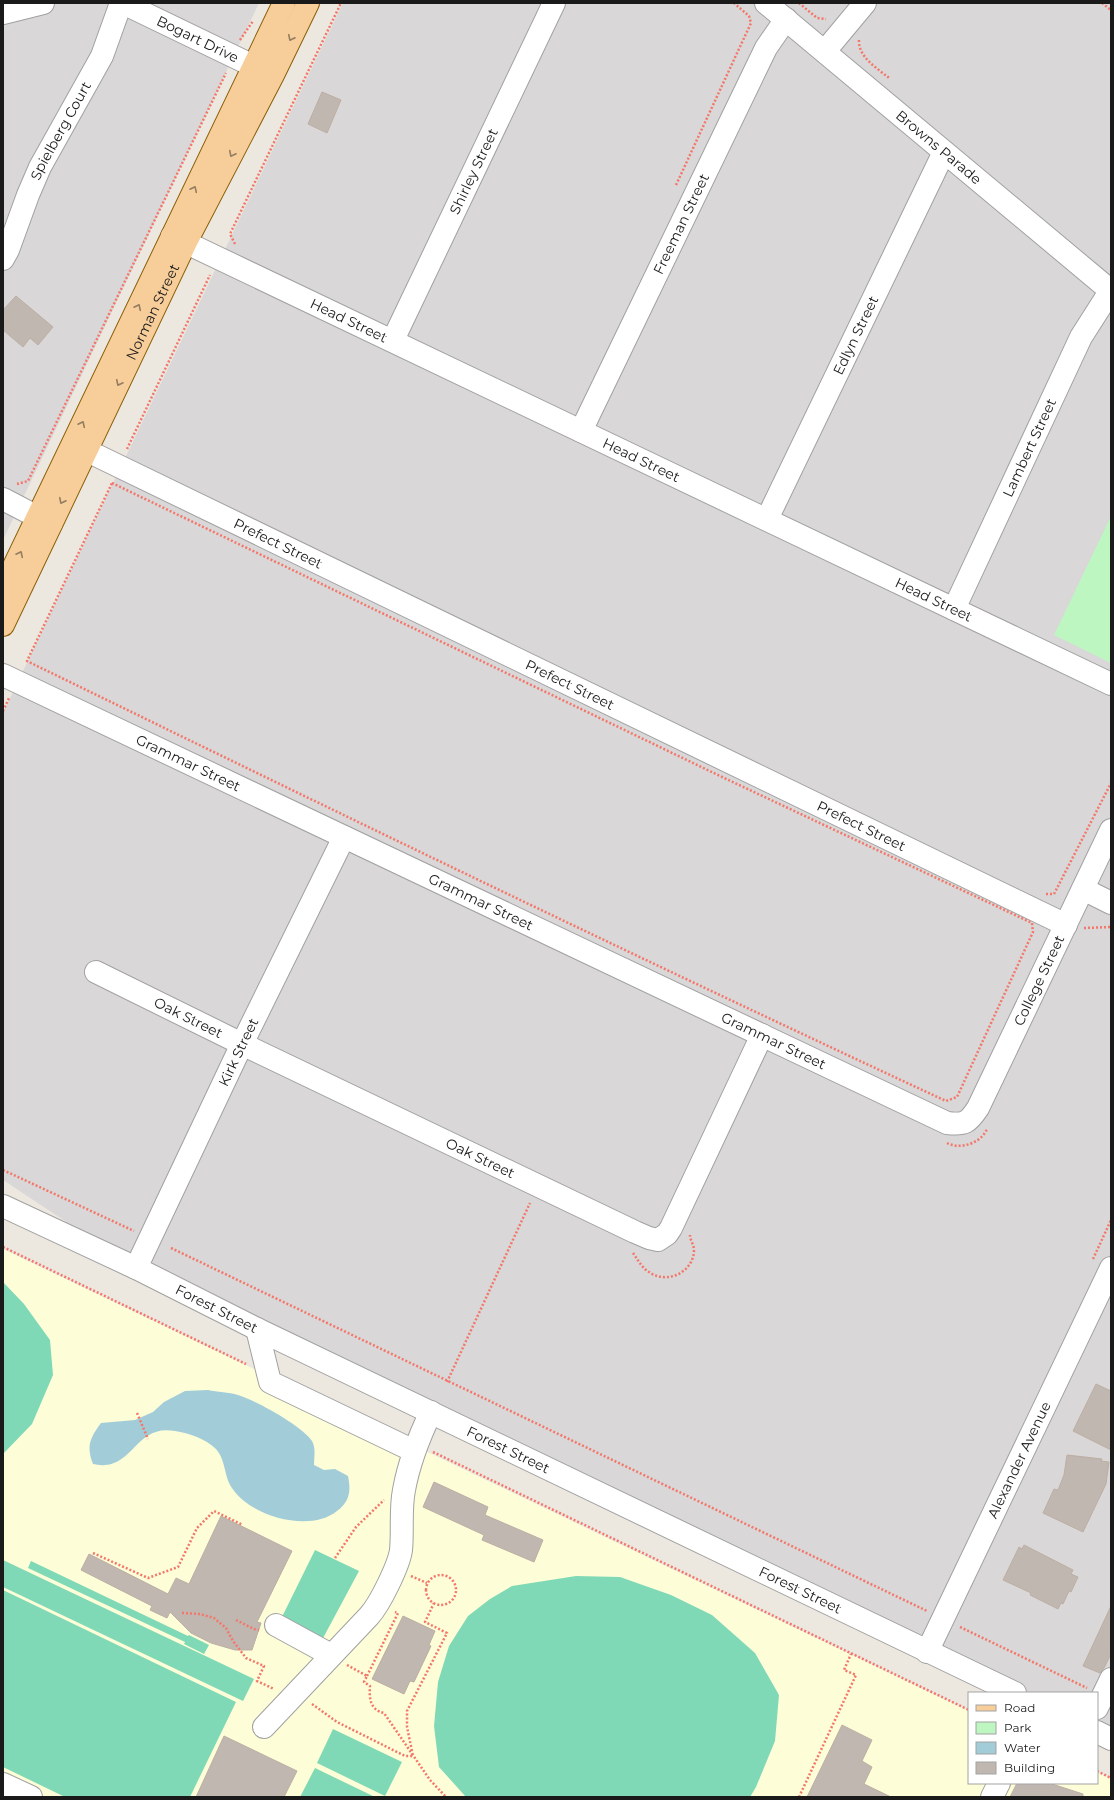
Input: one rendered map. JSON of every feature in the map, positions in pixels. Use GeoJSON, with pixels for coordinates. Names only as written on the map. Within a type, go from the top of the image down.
{"type":"FeatureCollection","features":[{"type":"Feature","properties":{"kind":"main road","name":"Norman Street"},"geometry":{"type":"LineString","coordinates":[[3,589],[44,520],[80,447],[179,239],[254,65],[284,3]]}},
{"type":"Feature","properties":{"kind":"main road","name":"Norman Street"},"geometry":{"type":"LineString","coordinates":[[179,239],[273,75],[308,3]]}},
{"type":"Feature","properties":{"kind":"main road","name":"Norman Street"},"geometry":{"type":"LineString","coordinates":[[3,624],[44,520]]}},
{"type":"Feature","properties":{"kind":"street"},"geometry":{"type":"LineString","coordinates":[[3,13],[43,3]]}},
{"type":"Feature","properties":{"kind":"street","name":"Bogart Drive"},"geometry":{"type":"LineString","coordinates":[[122,3],[273,75]]}},
{"type":"Feature","properties":{"kind":"street","name":"Spielberg Court"},"geometry":{"type":"LineString","coordinates":[[3,259],[8,250],[40,167],[102,56],[122,3]]}},
{"type":"Feature","properties":{"kind":"street","name":"Shirley Street"},"geometry":{"type":"LineString","coordinates":[[393,340],[554,3]]}},
{"type":"Feature","properties":{"kind":"street","name":"Browns Parade"},"geometry":{"type":"LineString","coordinates":[[766,3],[792,11],[825,51],[1111,290]]}},
{"type":"Feature","properties":{"kind":"street"},"geometry":{"type":"LineString","coordinates":[[825,51],[865,3]]}},
{"type":"Feature","properties":{"kind":"street","name":"Freeman Street"},"geometry":{"type":"LineString","coordinates":[[581,431],[766,48],[792,11]]}},
{"type":"Feature","properties":{"kind":"street","name":"Edlyn Street"},"geometry":{"type":"LineString","coordinates":[[767,519],[944,152]]}},
{"type":"Feature","properties":{"kind":"street","name":"Head Street"},"geometry":{"type":"LineString","coordinates":[[179,239],[1111,684]]}},
{"type":"Feature","properties":{"kind":"street","name":"Lambert Street"},"geometry":{"type":"LineString","coordinates":[[954,609],[1081,337],[1111,290]]}},
{"type":"Feature","properties":{"kind":"street","name":"Prefect Street"},"geometry":{"type":"LineString","coordinates":[[80,447],[1075,927]]}},
{"type":"Feature","properties":{"kind":"street"},"geometry":{"type":"LineString","coordinates":[[10,492],[44,520]]}},
{"type":"Feature","properties":{"kind":"street","name":"Grammar Street"},"geometry":{"type":"LineString","coordinates":[[7,684],[344,837],[947,1123],[961,1124]]}},
{"type":"Feature","properties":{"kind":"street","name":"College Street"},"geometry":{"type":"LineString","coordinates":[[961,1124],[970,1120],[978,1108],[1075,927],[1083,889],[1111,830]]}},
{"type":"Feature","properties":{"kind":"street","name":"Kirk Street"},"geometry":{"type":"LineString","coordinates":[[136,1268],[242,1044],[344,837]]}},
{"type":"Feature","properties":{"kind":"street"},"geometry":{"type":"LineString","coordinates":[[1083,889],[1111,903]]}},
{"type":"Feature","properties":{"kind":"street","name":"Oak Street"},"geometry":{"type":"LineString","coordinates":[[96,972],[242,1044],[644,1236],[661,1246],[673,1224],[762,1036]]}},
{"type":"Feature","properties":{"kind":"street","name":"Forest Street"},"geometry":{"type":"LineString","coordinates":[[3,1206],[136,1268],[257,1329],[1013,1692]]}},
{"type":"Feature","properties":{"kind":"street","name":"Alexander Avenue"},"geometry":{"type":"LineString","coordinates":[[927,1652],[1101,1265]]}},
{"type":"Feature","properties":{"kind":"street"},"geometry":{"type":"LineString","coordinates":[[257,1329],[270,1382],[415,1448]]}},
{"type":"Feature","properties":{"kind":"street"},"geometry":{"type":"LineString","coordinates":[[264,1727],[372,1612],[397,1564],[401,1550],[402,1500],[415,1448],[431,1412]]}},
{"type":"Feature","properties":{"kind":"street"},"geometry":{"type":"LineString","coordinates":[[276,1624],[331,1655]]}},
{"type":"Feature","properties":{"kind":"street"},"geometry":{"type":"LineString","coordinates":[[1098,1693],[1111,1679]]}},
{"type":"Feature","properties":{"kind":"street"},"geometry":{"type":"LineString","coordinates":[[1098,1732],[1111,1739]]}},
{"type":"Feature","properties":{"kind":"street"},"geometry":{"type":"LineString","coordinates":[[3,1784],[31,1797]]}},
{"type":"Feature","properties":{"kind":"street"},"geometry":{"type":"LineString","coordinates":[[992,1797],[998,1784]]}},
{"type":"Feature","properties":{"kind":"path"},"geometry":{"type":"LineString","coordinates":[[230,234],[341,3]]}},
{"type":"Feature","properties":{"kind":"path"},"geometry":{"type":"LineString","coordinates":[[734,3],[749,16],[751,23]]}},
{"type":"Feature","properties":{"kind":"path"},"geometry":{"type":"LineString","coordinates":[[1102,3],[1111,10]]}},
{"type":"Feature","properties":{"kind":"path"},"geometry":{"type":"LineString","coordinates":[[792,11],[825,20],[831,17]]}},
{"type":"Feature","properties":{"kind":"path"},"geometry":{"type":"LineString","coordinates":[[239,40],[257,15]]}},
{"type":"Feature","properties":{"kind":"path"},"geometry":{"type":"LineString","coordinates":[[860,35],[858,46],[861,54],[894,83]]}},
{"type":"Feature","properties":{"kind":"path"},"geometry":{"type":"LineString","coordinates":[[10,492],[28,481],[228,69]]}},
{"type":"Feature","properties":{"kind":"path"},"geometry":{"type":"LineString","coordinates":[[126,453],[211,273]]}},
{"type":"Feature","properties":{"kind":"path"},"geometry":{"type":"LineString","coordinates":[[27,661],[112,483]]}},
{"type":"Feature","properties":{"kind":"path"},"geometry":{"type":"LineString","coordinates":[[3,711],[7,684]]}},
{"type":"Feature","properties":{"kind":"path"},"geometry":{"type":"LineString","coordinates":[[1054,894],[1111,783]]}},
{"type":"Feature","properties":{"kind":"path"},"geometry":{"type":"LineString","coordinates":[[1075,927],[1111,927]]}},
{"type":"Feature","properties":{"kind":"path"},"geometry":{"type":"LineString","coordinates":[[946,1102],[958,1097],[1033,932]]}},
{"type":"Feature","properties":{"kind":"path"},"geometry":{"type":"LineString","coordinates":[[3,1170],[139,1233]]}},
{"type":"Feature","properties":{"kind":"path"},"geometry":{"type":"LineString","coordinates":[[446,1382],[538,1186]]}},
{"type":"Feature","properties":{"kind":"path"},"geometry":{"type":"LineString","coordinates":[[1101,1265],[1111,1220]]}},
{"type":"Feature","properties":{"kind":"path"},"geometry":{"type":"LineString","coordinates":[[3,1247],[268,1374]]}},
{"type":"Feature","properties":{"kind":"path"},"geometry":{"type":"LineString","coordinates":[[171,1248],[446,1382],[928,1611],[931,1604]]}},
{"type":"Feature","properties":{"kind":"path"},"geometry":{"type":"LineString","coordinates":[[137,1413],[148,1439]]}},
{"type":"Feature","properties":{"kind":"path"},"geometry":{"type":"LineString","coordinates":[[415,1448],[968,1710]]}},
{"type":"Feature","properties":{"kind":"path"},"geometry":{"type":"LineString","coordinates":[[335,1558],[356,1528],[388,1496]]}},
{"type":"Feature","properties":{"kind":"path"},"geometry":{"type":"LineString","coordinates":[[93,1553],[148,1578],[178,1568],[197,1528],[214,1511],[243,1524]]}},
{"type":"Feature","properties":{"kind":"path"},"geometry":{"type":"LineString","coordinates":[[409,1575],[427,1583]]}},
{"type":"Feature","properties":{"kind":"path"},"geometry":{"type":"LineString","coordinates":[[442,1575],[451,1578],[456,1585],[456,1594],[451,1602],[442,1605],[434,1603],[427,1596],[427,1583],[433,1577],[442,1575]]}},
{"type":"Feature","properties":{"kind":"path"},"geometry":{"type":"LineString","coordinates":[[413,1756],[407,1726],[407,1711],[447,1633],[424,1622],[434,1603]]}},
{"type":"Feature","properties":{"kind":"path"},"geometry":{"type":"LineString","coordinates":[[958,1626],[1080,1692]]}},
{"type":"Feature","properties":{"kind":"path"},"geometry":{"type":"LineString","coordinates":[[799,1797],[856,1675],[844,1670],[851,1654]]}},
{"type":"Feature","properties":{"kind":"path"},"geometry":{"type":"LineString","coordinates":[[331,1655],[367,1676],[364,1682],[370,1686],[369,1696],[372,1706],[378,1711],[384,1713],[430,1780],[446,1797]]}},
{"type":"Feature","properties":{"kind":"path"},"geometry":{"type":"LineString","coordinates":[[1098,1772],[1111,1778]]}},
{"type":"Feature","properties":{"kind":"shaded area"},"geometry":{"type":"Polygon","coordinates":[[[3,3],[259,3],[3,540],[3,3]]]}},
{"type":"Feature","properties":{"kind":"shaded area"},"geometry":{"type":"Polygon","coordinates":[[[343,3],[1111,3],[1111,1739],[1098,1732],[1098,1692],[1013,1692],[136,1268],[3,1180],[3,713],[343,3]]]}},
{"type":"Feature","properties":{"kind":"shaded area"},"geometry":{"type":"Polygon","coordinates":[[[3,1249],[968,1711],[968,1784],[1098,1784],[1098,1772],[1111,1779],[1111,1797],[3,1797],[3,1249]]]}},
{"type":"Feature","properties":{"kind":"green space"},"geometry":{"type":"Polygon","coordinates":[[[1111,516],[1111,663],[1054,635],[1111,516]]]}},
{"type":"Feature","properties":{"kind":"green space"},"geometry":{"type":"Polygon","coordinates":[[[3,1282],[24,1304],[50,1340],[53,1375],[32,1424],[3,1454],[3,1282]]]}},
{"type":"Feature","properties":{"kind":"green space"},"geometry":{"type":"Polygon","coordinates":[[[315,1550],[359,1571],[322,1640],[281,1619],[315,1550]]]}},
{"type":"Feature","properties":{"kind":"green space"},"geometry":{"type":"Polygon","coordinates":[[[3,1560],[254,1679],[243,1701],[3,1587],[3,1560]]]}},
{"type":"Feature","properties":{"kind":"green space"},"geometry":{"type":"Polygon","coordinates":[[[31,1561],[209,1645],[204,1654],[184,1644],[185,1642],[28,1568],[31,1561]]]}},
{"type":"Feature","properties":{"kind":"green space"},"geometry":{"type":"Polygon","coordinates":[[[576,1576],[620,1577],[671,1595],[712,1615],[755,1653],[779,1695],[775,1741],[756,1787],[750,1797],[466,1797],[439,1767],[434,1726],[438,1682],[449,1646],[468,1616],[490,1599],[512,1586],[576,1576]]]}},
{"type":"Feature","properties":{"kind":"green space"},"geometry":{"type":"Polygon","coordinates":[[[3,1590],[236,1702],[190,1797],[65,1797],[3,1767],[3,1590]]]}},
{"type":"Feature","properties":{"kind":"green space"},"geometry":{"type":"Polygon","coordinates":[[[333,1729],[402,1762],[385,1796],[317,1763],[333,1729]]]}},
{"type":"Feature","properties":{"kind":"green space"},"geometry":{"type":"Polygon","coordinates":[[[315,1768],[375,1797],[300,1797],[315,1768]]]}},
{"type":"Feature","properties":{"kind":"water"},"geometry":{"type":"Polygon","coordinates":[[[208,1390],[231,1393],[246,1398],[278,1414],[299,1428],[312,1441],[314,1450],[314,1465],[324,1470],[335,1469],[348,1476],[349,1491],[345,1503],[337,1511],[326,1518],[312,1521],[282,1519],[266,1514],[241,1498],[232,1488],[229,1484],[222,1458],[212,1445],[197,1437],[175,1431],[163,1430],[153,1433],[144,1438],[123,1458],[115,1463],[103,1465],[93,1464],[90,1452],[90,1442],[101,1423],[135,1420],[153,1412],[164,1402],[185,1391],[208,1390]]]}},
{"type":"Feature","properties":{"kind":"building"},"geometry":{"type":"Polygon","coordinates":[[[322,92],[341,100],[327,133],[308,124],[322,92]]]}},
{"type":"Feature","properties":{"kind":"building"},"geometry":{"type":"Polygon","coordinates":[[[16,296],[53,327],[38,345],[30,338],[23,347],[3,330],[3,310],[16,296]]]}},
{"type":"Feature","properties":{"kind":"building"},"geometry":{"type":"Polygon","coordinates":[[[1096,1384],[1111,1391],[1111,1450],[1073,1431],[1096,1384]]]}},
{"type":"Feature","properties":{"kind":"building"},"geometry":{"type":"Polygon","coordinates":[[[1067,1455],[1102,1459],[1101,1461],[1109,1462],[1106,1484],[1083,1532],[1043,1513],[1054,1489],[1058,1490],[1064,1475],[1067,1455]]]}},
{"type":"Feature","properties":{"kind":"building"},"geometry":{"type":"Polygon","coordinates":[[[434,1482],[488,1507],[485,1515],[543,1540],[534,1562],[482,1540],[484,1535],[423,1507],[434,1482]]]}},
{"type":"Feature","properties":{"kind":"building"},"geometry":{"type":"Polygon","coordinates":[[[221,1516],[292,1551],[257,1622],[261,1623],[252,1650],[235,1650],[211,1643],[191,1633],[170,1612],[167,1618],[150,1610],[152,1606],[81,1570],[89,1554],[168,1594],[176,1578],[189,1584],[221,1516]]]}},
{"type":"Feature","properties":{"kind":"building"},"geometry":{"type":"Polygon","coordinates":[[[1024,1545],[1073,1570],[1071,1574],[1078,1577],[1071,1592],[1069,1591],[1063,1604],[1061,1603],[1058,1609],[1030,1595],[1031,1593],[1003,1580],[1019,1547],[1022,1549],[1024,1545]]]}},
{"type":"Feature","properties":{"kind":"building"},"geometry":{"type":"Polygon","coordinates":[[[1111,1606],[1111,1654],[1100,1673],[1083,1666],[1111,1606]]]}},
{"type":"Feature","properties":{"kind":"building"},"geometry":{"type":"Polygon","coordinates":[[[403,1616],[435,1631],[429,1645],[431,1646],[414,1682],[410,1681],[404,1694],[372,1679],[403,1616]]]}},
{"type":"Feature","properties":{"kind":"building"},"geometry":{"type":"Polygon","coordinates":[[[842,1725],[872,1740],[862,1761],[872,1767],[864,1784],[891,1797],[807,1797],[842,1725]]]}},
{"type":"Feature","properties":{"kind":"building"},"geometry":{"type":"Polygon","coordinates":[[[224,1736],[297,1771],[284,1797],[196,1797],[224,1736]]]}},
{"type":"Feature","properties":{"kind":"building"},"geometry":{"type":"Polygon","coordinates":[[[1016,1784],[1052,1784],[1083,1794],[1083,1797],[1010,1797],[1016,1784]]]}}]}
